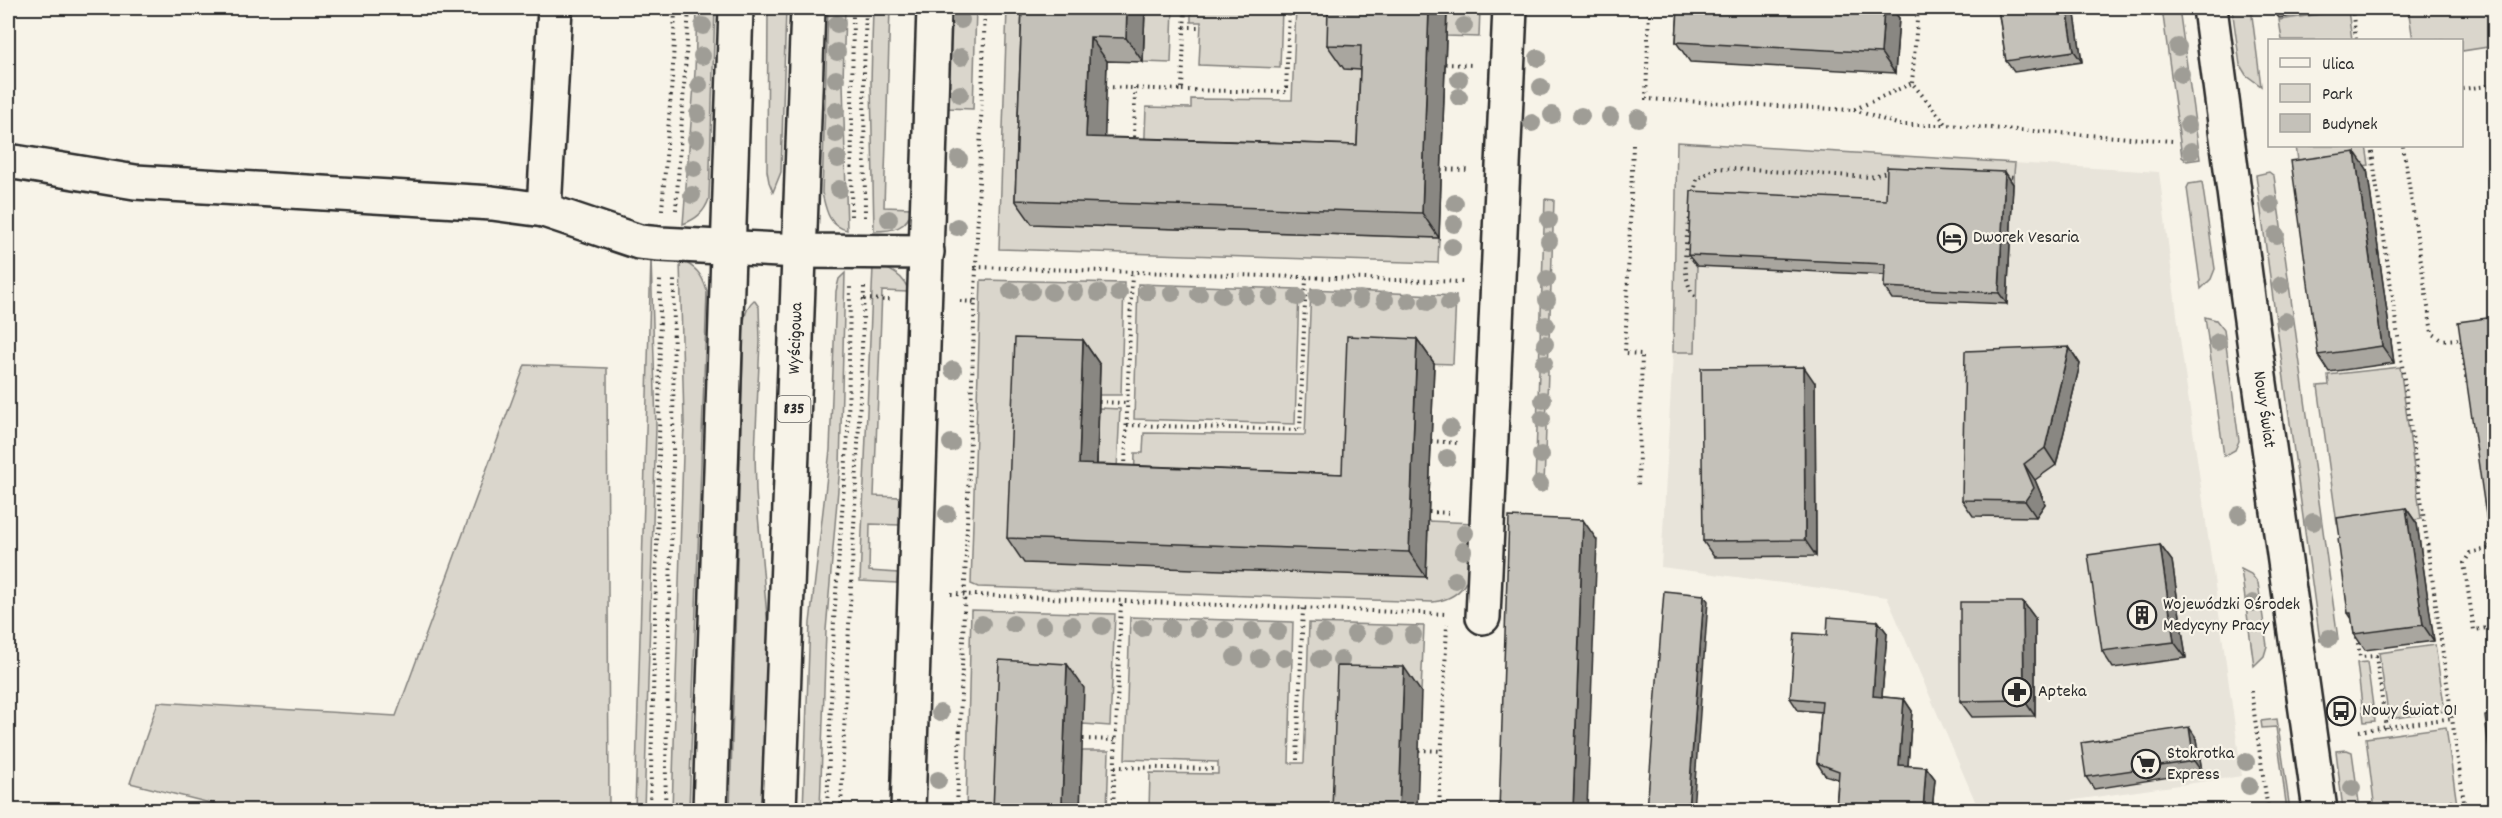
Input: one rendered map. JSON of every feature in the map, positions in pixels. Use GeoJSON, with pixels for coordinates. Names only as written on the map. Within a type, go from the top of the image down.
{"type":"FeatureCollection","features":[{"type":"Feature","properties":{"kind":"main road"},"geometry":{"type":"LineString","coordinates":[[544,210],[555,8]]}},
{"type":"Feature","properties":{"kind":"main road"},"geometry":{"type":"LineString","coordinates":[[710,810],[736,8]]}},
{"type":"Feature","properties":{"kind":"main road","name":"Wyścigowa"},"geometry":{"type":"LineString","coordinates":[[778,810],[808,8]]}},
{"type":"Feature","properties":{"kind":"main road"},"geometry":{"type":"LineString","coordinates":[[908,810],[934,8]]}},
{"type":"Feature","properties":{"kind":"main road"},"geometry":{"type":"LineString","coordinates":[[1483,617],[1510,8]]}},
{"type":"Feature","properties":{"kind":"main road","name":"Nowy Świat"},"geometry":{"type":"LineString","coordinates":[[2210,8],[2320,810]]}},
{"type":"Feature","properties":{"kind":"main road"},"geometry":{"type":"LineString","coordinates":[[8,161],[135,182],[492,203],[544,210],[639,242],[667,245],[799,251],[927,252]]}},
{"type":"Feature","properties":{"kind":"path"},"geometry":{"type":"LineString","coordinates":[[650,810],[675,8]]}},
{"type":"Feature","properties":{"kind":"path"},"geometry":{"type":"LineString","coordinates":[[665,810],[674,464],[667,245],[689,8]]}},
{"type":"Feature","properties":{"kind":"path"},"geometry":{"type":"LineString","coordinates":[[841,810],[847,634],[859,433],[853,8]]}},
{"type":"Feature","properties":{"kind":"path"},"geometry":{"type":"LineString","coordinates":[[827,810],[834,620],[858,252],[866,8]]}},
{"type":"Feature","properties":{"kind":"path"},"geometry":{"type":"LineString","coordinates":[[957,810],[984,8]]}},
{"type":"Feature","properties":{"kind":"path"},"geometry":{"type":"LineString","coordinates":[[1182,90],[1185,8]]}},
{"type":"Feature","properties":{"kind":"path"},"geometry":{"type":"LineString","coordinates":[[1106,87],[1286,92],[1289,8]]}},
{"type":"Feature","properties":{"kind":"path"},"geometry":{"type":"LineString","coordinates":[[1649,8],[1646,99],[1853,110],[1900,125],[1947,125],[2173,141]]}},
{"type":"Feature","properties":{"kind":"path"},"geometry":{"type":"LineString","coordinates":[[1918,8],[1912,83],[1947,125]]}},
{"type":"Feature","properties":{"kind":"path"},"geometry":{"type":"LineString","coordinates":[[2352,8],[2356,39]]}},
{"type":"Feature","properties":{"kind":"path"},"geometry":{"type":"LineString","coordinates":[[1184,27],[1201,27]]}},
{"type":"Feature","properties":{"kind":"path"},"geometry":{"type":"LineString","coordinates":[[1445,64],[1483,66]]}},
{"type":"Feature","properties":{"kind":"path"},"geometry":{"type":"LineString","coordinates":[[1853,110],[1912,83]]}},
{"type":"Feature","properties":{"kind":"path"},"geometry":{"type":"LineString","coordinates":[[2463,89],[2488,86],[2494,91]]}},
{"type":"Feature","properties":{"kind":"path"},"geometry":{"type":"LineString","coordinates":[[1134,152],[1135,88]]}},
{"type":"Feature","properties":{"kind":"path"},"geometry":{"type":"LineString","coordinates":[[1634,146],[1625,353],[1642,354],[1638,487]]}},
{"type":"Feature","properties":{"kind":"path"},"geometry":{"type":"LineString","coordinates":[[2371,147],[2465,810]]}},
{"type":"Feature","properties":{"kind":"path"},"geometry":{"type":"LineString","coordinates":[[2403,147],[2432,333],[2442,340],[2461,339],[2467,385]]}},
{"type":"Feature","properties":{"kind":"path"},"geometry":{"type":"LineString","coordinates":[[1694,195],[1697,179],[1716,168],[1870,177],[1896,169]]}},
{"type":"Feature","properties":{"kind":"path"},"geometry":{"type":"LineString","coordinates":[[1441,170],[1479,171]]}},
{"type":"Feature","properties":{"kind":"path"},"geometry":{"type":"LineString","coordinates":[[1995,176],[2014,177]]}},
{"type":"Feature","properties":{"kind":"path"},"geometry":{"type":"LineString","coordinates":[[1692,203],[1686,264],[1689,290],[1696,299]]}},
{"type":"Feature","properties":{"kind":"path"},"geometry":{"type":"LineString","coordinates":[[976,267],[1463,282]]}},
{"type":"Feature","properties":{"kind":"path"},"geometry":{"type":"LineString","coordinates":[[1125,479],[1132,272]]}},
{"type":"Feature","properties":{"kind":"path"},"geometry":{"type":"LineString","coordinates":[[1127,425],[1300,430],[1306,277]]}},
{"type":"Feature","properties":{"kind":"path"},"geometry":{"type":"LineString","coordinates":[[1099,402],[1127,403]]}},
{"type":"Feature","properties":{"kind":"path"},"geometry":{"type":"LineString","coordinates":[[1431,441],[1467,443]]}},
{"type":"Feature","properties":{"kind":"path"},"geometry":{"type":"LineString","coordinates":[[2486,513],[2491,548],[2470,553],[2464,563],[2474,630],[2494,627]]}},
{"type":"Feature","properties":{"kind":"path"},"geometry":{"type":"LineString","coordinates":[[914,592],[1447,614],[1439,810]]}},
{"type":"Feature","properties":{"kind":"path"},"geometry":{"type":"LineString","coordinates":[[1113,810],[1121,601]]}},
{"type":"Feature","properties":{"kind":"path"},"geometry":{"type":"LineString","coordinates":[[1297,760],[1303,608]]}},
{"type":"Feature","properties":{"kind":"path"},"geometry":{"type":"LineString","coordinates":[[2355,627],[2360,657],[2376,656],[2386,728]]}},
{"type":"Feature","properties":{"kind":"path"},"geometry":{"type":"LineString","coordinates":[[2251,691],[2268,810]]}},
{"type":"Feature","properties":{"kind":"path"},"geometry":{"type":"LineString","coordinates":[[2359,731],[2452,718]]}},
{"type":"Feature","properties":{"kind":"path"},"geometry":{"type":"LineString","coordinates":[[1083,739],[1116,740]]}},
{"type":"Feature","properties":{"kind":"path"},"geometry":{"type":"LineString","coordinates":[[1419,750],[1442,751]]}},
{"type":"Feature","properties":{"kind":"path"},"geometry":{"type":"LineString","coordinates":[[1115,768],[1214,769]]}},
{"type":"Feature","properties":{"kind":"shaded area"},"geometry":{"type":"Polygon","coordinates":[[[1677,142],[2159,172],[2181,346],[2242,776],[2004,810],[1979,810],[1887,597],[1661,567],[1673,352],[1677,142]]]}},
{"type":"Feature","properties":{"kind":"green space"},"geometry":{"type":"Polygon","coordinates":[[[697,8],[715,8],[709,199],[699,215],[683,224],[695,72],[697,8]]]}},
{"type":"Feature","properties":{"kind":"green space"},"geometry":{"type":"Polygon","coordinates":[[[768,8],[786,8],[781,172],[773,192],[767,171],[768,8]]]}},
{"type":"Feature","properties":{"kind":"green space"},"geometry":{"type":"Polygon","coordinates":[[[828,8],[845,8],[843,82],[847,230],[832,221],[822,193],[828,8]]]}},
{"type":"Feature","properties":{"kind":"green space"},"geometry":{"type":"Polygon","coordinates":[[[873,8],[890,8],[884,207],[912,208],[903,225],[881,231],[874,231],[871,83],[873,8]]]}},
{"type":"Feature","properties":{"kind":"green space"},"geometry":{"type":"Polygon","coordinates":[[[950,8],[976,8],[973,109],[947,108],[950,8]]]}},
{"type":"Feature","properties":{"kind":"green space"},"geometry":{"type":"Polygon","coordinates":[[[1007,8],[1040,8],[1033,224],[1439,238],[1438,263],[999,249],[1007,8]]]}},
{"type":"Feature","properties":{"kind":"green space"},"geometry":{"type":"Polygon","coordinates":[[[1145,8],[1173,8],[1171,63],[1143,62],[1145,8]]]}},
{"type":"Feature","properties":{"kind":"green space"},"geometry":{"type":"Polygon","coordinates":[[[1191,8],[1282,8],[1280,68],[1199,65],[1201,22],[1191,22],[1191,8]]]}},
{"type":"Feature","properties":{"kind":"green space"},"geometry":{"type":"Polygon","coordinates":[[[1296,8],[1347,8],[1378,71],[1375,170],[1144,162],[1146,107],[1191,108],[1191,99],[1292,100],[1296,8]]]}},
{"type":"Feature","properties":{"kind":"green space"},"geometry":{"type":"Polygon","coordinates":[[[1447,8],[1480,8],[1479,37],[1446,36],[1447,8]]]}},
{"type":"Feature","properties":{"kind":"green space"},"geometry":{"type":"Polygon","coordinates":[[[2162,8],[2179,8],[2200,159],[2187,161],[2182,157],[2162,8]]]}},
{"type":"Feature","properties":{"kind":"green space"},"geometry":{"type":"Polygon","coordinates":[[[2232,8],[2251,8],[2261,86],[2246,75],[2240,65],[2232,8]]]}},
{"type":"Feature","properties":{"kind":"green space"},"geometry":{"type":"Polygon","coordinates":[[[2408,8],[2494,8],[2494,46],[2463,51],[2463,39],[2413,39],[2408,8]]]}},
{"type":"Feature","properties":{"kind":"green space"},"geometry":{"type":"Polygon","coordinates":[[[2348,10],[2352,39],[2282,39],[2279,20],[2348,10]]]}},
{"type":"Feature","properties":{"kind":"green space"},"geometry":{"type":"Polygon","coordinates":[[[1677,142],[2015,163],[2013,184],[1894,212],[1697,266],[1695,352],[1673,352],[1677,142]]]}},
{"type":"Feature","properties":{"kind":"green space"},"geometry":{"type":"Polygon","coordinates":[[[2296,147],[2366,147],[2369,165],[2300,175],[2296,147]]]}},
{"type":"Feature","properties":{"kind":"green space"},"geometry":{"type":"Polygon","coordinates":[[[2269,172],[2274,176],[2338,639],[2320,641],[2256,175],[2269,172]]]}},
{"type":"Feature","properties":{"kind":"green space"},"geometry":{"type":"Polygon","coordinates":[[[2202,182],[2215,269],[2211,279],[2201,289],[2187,188],[2189,184],[2202,182]]]}},
{"type":"Feature","properties":{"kind":"green space"},"geometry":{"type":"Polygon","coordinates":[[[1545,199],[1554,200],[1544,485],[1535,485],[1545,199]]]}},
{"type":"Feature","properties":{"kind":"green space"},"geometry":{"type":"Polygon","coordinates":[[[651,258],[656,427],[644,810],[635,810],[651,258]]]}},
{"type":"Feature","properties":{"kind":"green space"},"geometry":{"type":"Polygon","coordinates":[[[680,260],[698,272],[707,291],[689,810],[672,810],[684,422],[680,260]]]}},
{"type":"Feature","properties":{"kind":"green space"},"geometry":{"type":"Polygon","coordinates":[[[873,266],[895,273],[904,281],[908,292],[882,291],[874,496],[901,497],[900,525],[870,524],[869,571],[898,573],[897,583],[860,581],[873,266]]]}},
{"type":"Feature","properties":{"kind":"green space"},"geometry":{"type":"Polygon","coordinates":[[[845,273],[840,466],[826,630],[820,810],[803,810],[810,623],[830,450],[836,291],[839,279],[845,273]]]}},
{"type":"Feature","properties":{"kind":"green space"},"geometry":{"type":"Polygon","coordinates":[[[981,280],[1124,283],[1121,395],[1099,395],[1025,563],[1428,521],[1474,523],[1472,562],[1465,584],[1448,598],[1433,602],[978,587],[971,584],[981,280]]]}},
{"type":"Feature","properties":{"kind":"green space"},"geometry":{"type":"Polygon","coordinates":[[[1138,284],[1299,289],[1295,424],[1134,419],[1138,284]]]}},
{"type":"Feature","properties":{"kind":"green space"},"geometry":{"type":"Polygon","coordinates":[[[1311,289],[1456,296],[1453,364],[1364,361],[1359,498],[1134,490],[1135,453],[1143,453],[1144,433],[1305,435],[1311,289]]]}},
{"type":"Feature","properties":{"kind":"green space"},"geometry":{"type":"Polygon","coordinates":[[[754,300],[759,307],[760,341],[755,453],[756,492],[768,628],[762,810],[730,810],[743,334],[747,311],[754,300]]]}},
{"type":"Feature","properties":{"kind":"green space"},"geometry":{"type":"Polygon","coordinates":[[[2205,317],[2216,320],[2224,330],[2239,441],[2235,450],[2224,456],[2205,317]]]}},
{"type":"Feature","properties":{"kind":"green space"},"geometry":{"type":"Polygon","coordinates":[[[525,365],[607,368],[609,810],[238,810],[130,783],[158,702],[396,716],[525,365]]]}},
{"type":"Feature","properties":{"kind":"green space"},"geometry":{"type":"Polygon","coordinates":[[[2400,367],[2421,519],[2349,530],[2348,523],[2337,524],[2318,386],[2329,385],[2328,375],[2400,367]]]}},
{"type":"Feature","properties":{"kind":"green space"},"geometry":{"type":"Polygon","coordinates":[[[1099,408],[1120,409],[1116,489],[1096,489],[1099,408]]]}},
{"type":"Feature","properties":{"kind":"green space"},"geometry":{"type":"Polygon","coordinates":[[[2494,566],[2494,622],[2493,622],[2488,579],[2494,566]]]}},
{"type":"Feature","properties":{"kind":"green space"},"geometry":{"type":"Polygon","coordinates":[[[2241,569],[2251,574],[2258,583],[2267,646],[2264,656],[2254,666],[2241,569]]]}},
{"type":"Feature","properties":{"kind":"green space"},"geometry":{"type":"Polygon","coordinates":[[[971,610],[1115,614],[1110,726],[1083,724],[1012,810],[966,810],[971,610]]]}},
{"type":"Feature","properties":{"kind":"green space"},"geometry":{"type":"Polygon","coordinates":[[[1130,617],[1293,622],[1289,763],[1304,763],[1309,623],[1424,626],[1421,692],[1354,691],[1350,810],[1149,810],[1150,773],[1218,774],[1218,762],[1125,759],[1130,617]]]}},
{"type":"Feature","properties":{"kind":"green space"},"geometry":{"type":"Polygon","coordinates":[[[2435,645],[2445,711],[2389,719],[2379,653],[2435,645]]]}},
{"type":"Feature","properties":{"kind":"green space"},"geometry":{"type":"Polygon","coordinates":[[[2367,662],[2375,721],[2364,722],[2357,663],[2367,662]]]}},
{"type":"Feature","properties":{"kind":"green space"},"geometry":{"type":"Polygon","coordinates":[[[2277,719],[2290,810],[2287,810],[2276,727],[2262,728],[2261,721],[2277,719]]]}},
{"type":"Feature","properties":{"kind":"green space"},"geometry":{"type":"Polygon","coordinates":[[[2446,727],[2457,805],[2416,810],[2375,810],[2366,738],[2446,727]]]}},
{"type":"Feature","properties":{"kind":"green space"},"geometry":{"type":"Polygon","coordinates":[[[1082,751],[1109,751],[1107,810],[1080,810],[1082,751]]]}},
{"type":"Feature","properties":{"kind":"green space"},"geometry":{"type":"Polygon","coordinates":[[[2336,751],[2352,752],[2360,810],[2343,810],[2336,751]]]}},
{"type":"Feature","properties":{"kind":"building"},"geometry":{"type":"Polygon","coordinates":[[[1022,8],[1127,8],[1126,38],[1090,37],[1086,137],[1357,145],[1361,46],[1327,45],[1328,8],[1429,8],[1422,213],[1015,200],[1022,8]]]}},
{"type":"Feature","properties":{"kind":"building"},"geometry":{"type":"Polygon","coordinates":[[[1678,8],[1884,8],[1881,53],[1676,42],[1678,8]]]}},
{"type":"Feature","properties":{"kind":"building"},"geometry":{"type":"Polygon","coordinates":[[[1998,8],[2067,8],[2074,51],[2006,61],[1998,8]]]}},
{"type":"Feature","properties":{"kind":"building"},"geometry":{"type":"Polygon","coordinates":[[[2355,152],[2382,346],[2318,355],[2291,161],[2355,152]]]}},
{"type":"Feature","properties":{"kind":"building"},"geometry":{"type":"Polygon","coordinates":[[[1887,167],[2005,172],[1999,293],[1884,287],[1885,264],[1688,255],[1691,191],[1886,200],[1887,167]]]}},
{"type":"Feature","properties":{"kind":"building"},"geometry":{"type":"Polygon","coordinates":[[[2494,317],[2494,521],[2487,522],[2458,322],[2494,317]]]}},
{"type":"Feature","properties":{"kind":"building"},"geometry":{"type":"Polygon","coordinates":[[[1347,336],[1417,339],[1409,552],[1007,538],[1015,338],[1083,340],[1079,464],[1342,474],[1347,336]]]}},
{"type":"Feature","properties":{"kind":"building"},"geometry":{"type":"Polygon","coordinates":[[[2069,347],[2045,448],[2024,464],[2034,488],[2025,501],[1962,500],[1965,351],[2069,347]]]}},
{"type":"Feature","properties":{"kind":"building"},"geometry":{"type":"Polygon","coordinates":[[[1804,367],[1805,540],[1703,541],[1701,368],[1804,367]]]}},
{"type":"Feature","properties":{"kind":"building"},"geometry":{"type":"Polygon","coordinates":[[[2406,508],[2423,625],[2354,634],[2351,613],[2348,613],[2337,518],[2406,508]]]}},
{"type":"Feature","properties":{"kind":"building"},"geometry":{"type":"Polygon","coordinates":[[[1509,517],[1583,520],[1573,810],[1499,810],[1509,517]]]}},
{"type":"Feature","properties":{"kind":"building","name":"Wojewódzki Ośrodek Medycyny Pracy"},"geometry":{"type":"Polygon","coordinates":[[[2160,545],[2174,642],[2102,651],[2088,555],[2160,545]]]}},
{"type":"Feature","properties":{"kind":"building"},"geometry":{"type":"Polygon","coordinates":[[[1664,591],[1704,595],[1688,810],[1647,810],[1664,591]]]}},
{"type":"Feature","properties":{"kind":"building"},"geometry":{"type":"Polygon","coordinates":[[[1960,602],[2023,602],[2024,700],[1960,701],[1960,602]]]}},
{"type":"Feature","properties":{"kind":"building"},"geometry":{"type":"Polygon","coordinates":[[[1828,617],[1878,621],[1873,696],[1904,699],[1899,765],[1926,767],[1923,810],[1836,810],[1839,771],[1817,763],[1822,701],[1790,698],[1795,633],[1827,635],[1828,617]]]}},
{"type":"Feature","properties":{"kind":"building"},"geometry":{"type":"Polygon","coordinates":[[[999,660],[1067,664],[1062,802],[1331,810],[993,810],[999,660]]]}},
{"type":"Feature","properties":{"kind":"building"},"geometry":{"type":"Polygon","coordinates":[[[1337,666],[1404,667],[1399,810],[1332,810],[1337,666]]]}},
{"type":"Feature","properties":{"kind":"building"},"geometry":{"type":"Polygon","coordinates":[[[2494,714],[2494,772],[2492,772],[2485,716],[2494,714]]]}},
{"type":"Feature","properties":{"kind":"building"},"geometry":{"type":"Polygon","coordinates":[[[2189,727],[2194,761],[2086,777],[2081,743],[2189,727]]]}},
{"type":"Feature","properties":{"kind":"building"},"geometry":{"type":"Polygon","coordinates":[[[2451,801],[2452,810],[2380,810],[2451,801]]]}},
{"type":"Feature","properties":{"kind":"place","name":"Dworek Vesaria"},"geometry":{"type":"Point","coordinates":[1952,238]}},
{"type":"Feature","properties":{"kind":"place","name":"Wojewódzki Ośrodek Medycyny Pracy"},"geometry":{"type":"Point","coordinates":[2142,615]}},
{"type":"Feature","properties":{"kind":"place","name":"Apteka"},"geometry":{"type":"Point","coordinates":[2017,692]}},
{"type":"Feature","properties":{"kind":"place","name":"Nowy Świat 01"},"geometry":{"type":"Point","coordinates":[2341,711]}},
{"type":"Feature","properties":{"kind":"place","name":"Stokrotka Express"},"geometry":{"type":"Point","coordinates":[2146,764]}}]}
